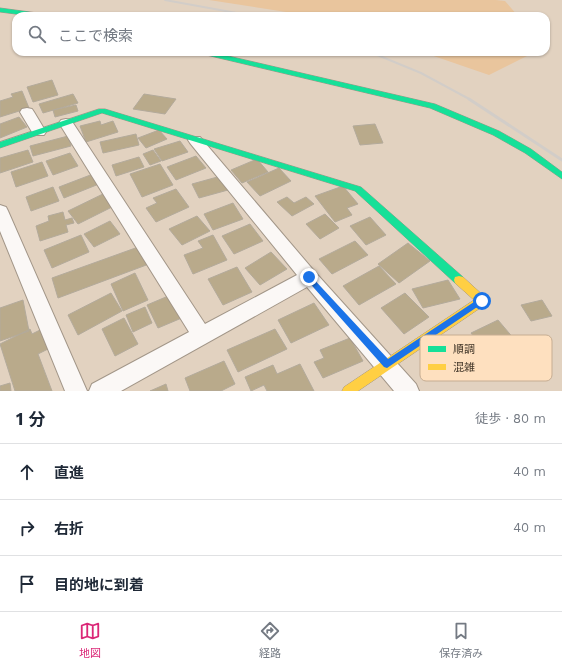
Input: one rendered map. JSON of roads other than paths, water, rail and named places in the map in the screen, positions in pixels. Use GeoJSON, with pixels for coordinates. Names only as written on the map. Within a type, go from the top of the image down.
{"type":"FeatureCollection","features":[{"type":"Feature","properties":{"kind":"street"},"geometry":{"type":"LineString","coordinates":[[0,10],[15,12]]}},
{"type":"Feature","properties":{"kind":"street"},"geometry":{"type":"LineString","coordinates":[[219,56],[432,106],[496,133],[528,151],[562,176]]}},
{"type":"Feature","properties":{"kind":"street"},"geometry":{"type":"LineString","coordinates":[[0,145],[102,111],[358,189],[482,301],[431,335]]}},
{"type":"Feature","properties":{"kind":"street"},"geometry":{"type":"LineString","coordinates":[[27,112],[39,132]]}},
{"type":"Feature","properties":{"kind":"street"},"geometry":{"type":"LineString","coordinates":[[66,123],[202,336]]}},
{"type":"Feature","properties":{"kind":"street"},"geometry":{"type":"LineString","coordinates":[[195,140],[309,277],[387,364],[408,391]]}},
{"type":"Feature","properties":{"kind":"street"},"geometry":{"type":"LineString","coordinates":[[0,211],[76,391]]}},
{"type":"Feature","properties":{"kind":"street"},"geometry":{"type":"LineString","coordinates":[[100,391],[309,277]]}},
{"type":"Feature","properties":{"kind":"street"},"geometry":{"type":"LineString","coordinates":[[348,391],[420,342]]}},
{"type":"Feature","properties":{"kind":"railway"},"geometry":{"type":"LineString","coordinates":[[165,0],[231,12]]}},
{"type":"Feature","properties":{"kind":"railway"},"geometry":{"type":"LineString","coordinates":[[380,56],[421,73],[471,100]]}},
{"type":"Feature","properties":{"kind":"railway"},"geometry":{"type":"LineString","coordinates":[[469,99],[562,160]]}}]}
